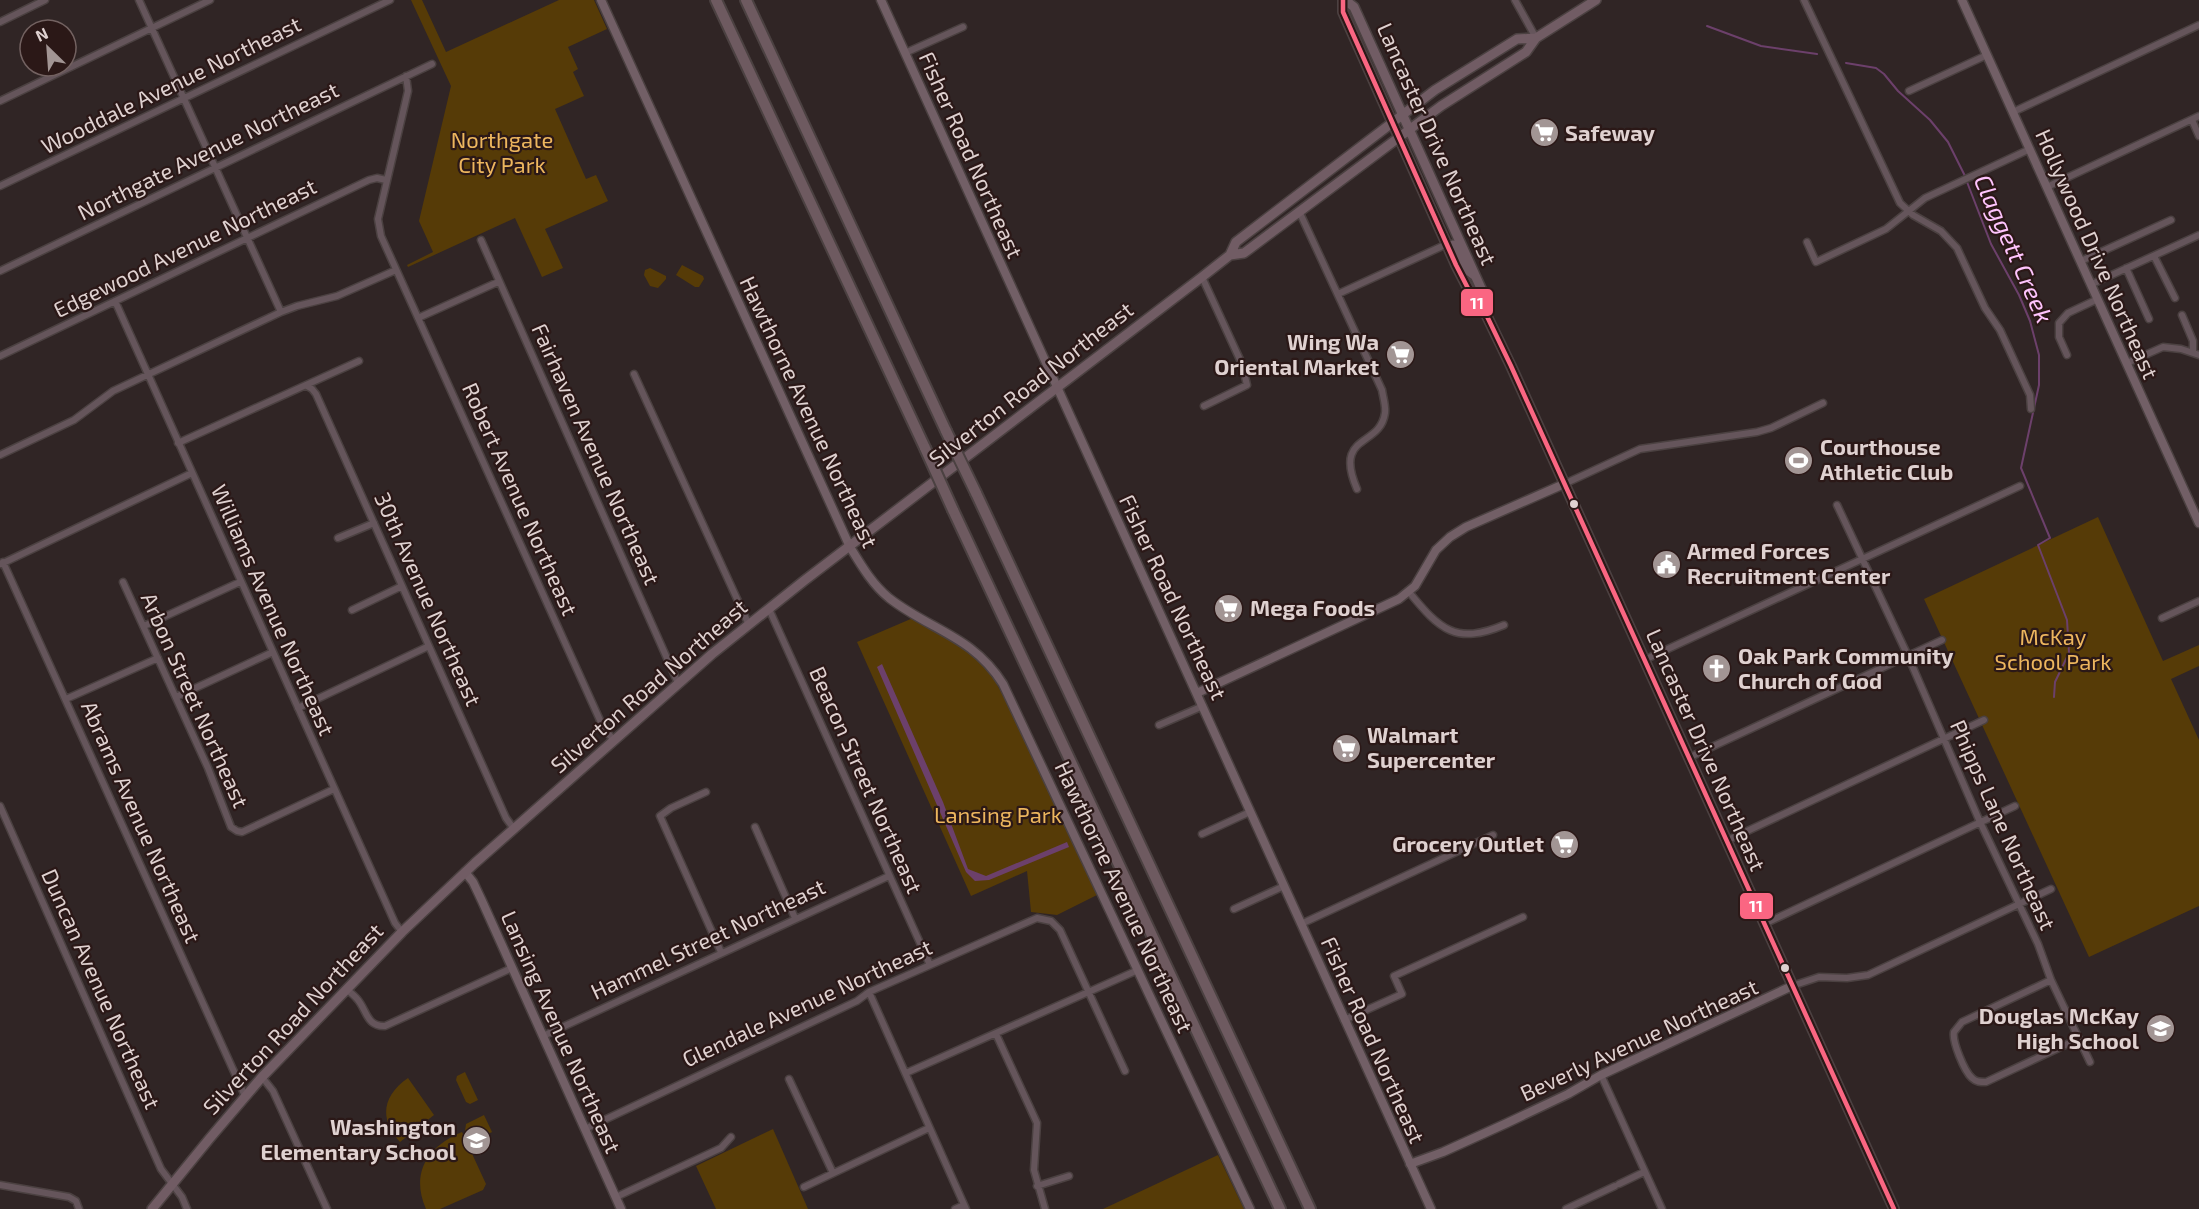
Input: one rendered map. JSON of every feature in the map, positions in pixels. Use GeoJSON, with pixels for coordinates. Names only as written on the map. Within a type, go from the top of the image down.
{"type":"FeatureCollection","features":[{"type":"Feature","properties":{"kind":"highway"},"geometry":{"type":"LineString","coordinates":[[716,0],[1280,1209]]}},
{"type":"Feature","properties":{"kind":"highway"},"geometry":{"type":"LineString","coordinates":[[746,0],[1310,1209]]}},
{"type":"Feature","properties":{"kind":"main road","name":"Lancaster Drive Northeast"},"geometry":{"type":"LineString","coordinates":[[1344,0],[1354,7],[1436,184],[1484,295],[1483,308]]}},
{"type":"Feature","properties":{"kind":"main road","name":"Lancaster Drive Northeast"},"geometry":{"type":"LineString","coordinates":[[1344,0],[1343,12],[1447,244],[1474,300],[1483,308],[1894,1209]]}},
{"type":"Feature","properties":{"kind":"main road","name":"Silverton Road Northeast"},"geometry":{"type":"LineString","coordinates":[[1230,255],[1244,253],[1409,129],[1460,93],[1526,52],[1536,38],[1596,0]]}},
{"type":"Feature","properties":{"kind":"main road","name":"Silverton Road Northeast"},"geometry":{"type":"LineString","coordinates":[[152,1209],[262,1077],[402,932],[465,872],[678,682],[748,625],[1230,255],[1236,242],[1392,121],[1517,39],[1536,38]]}},
{"type":"Feature","properties":{"kind":"main road"},"geometry":{"type":"LineString","coordinates":[[1447,244],[1453,244],[1465,268],[1476,276]]}},
{"type":"Feature","properties":{"kind":"street"},"geometry":{"type":"LineString","coordinates":[[0,22],[45,0]]}},
{"type":"Feature","properties":{"kind":"street"},"geometry":{"type":"LineString","coordinates":[[139,0],[281,312]]}},
{"type":"Feature","properties":{"kind":"street"},"geometry":{"type":"LineString","coordinates":[[0,101],[210,0]]}},
{"type":"Feature","properties":{"kind":"street","name":"Wooddale Avenue Northeast"},"geometry":{"type":"LineString","coordinates":[[0,186],[390,0]]}},
{"type":"Feature","properties":{"kind":"street","name":"Hawthorne Avenue Northeast"},"geometry":{"type":"LineString","coordinates":[[601,0],[849,547],[884,594],[965,643],[997,674],[1017,709],[1250,1209]]}},
{"type":"Feature","properties":{"kind":"street","name":"Fisher Road Northeast"},"geometry":{"type":"LineString","coordinates":[[881,0],[1431,1209]]}},
{"type":"Feature","properties":{"kind":"street"},"geometry":{"type":"LineString","coordinates":[[1515,0],[1536,38]]}},
{"type":"Feature","properties":{"kind":"street"},"geometry":{"type":"LineString","coordinates":[[1804,0],[1900,203],[1953,242],[1985,308],[2000,330],[2030,395],[2031,409]]}},
{"type":"Feature","properties":{"kind":"street","name":"Hollywood Drive Northeast"},"geometry":{"type":"LineString","coordinates":[[1962,0],[2199,523]]}},
{"type":"Feature","properties":{"kind":"street"},"geometry":{"type":"LineString","coordinates":[[2013,112],[2199,25]]}},
{"type":"Feature","properties":{"kind":"street"},"geometry":{"type":"LineString","coordinates":[[905,53],[963,27]]}},
{"type":"Feature","properties":{"kind":"street"},"geometry":{"type":"LineString","coordinates":[[1909,91],[1987,54]]}},
{"type":"Feature","properties":{"kind":"street","name":"Northgate Avenue Northeast"},"geometry":{"type":"LineString","coordinates":[[0,271],[432,64]]}},
{"type":"Feature","properties":{"kind":"street","name":"Robert Avenue Northeast"},"geometry":{"type":"LineString","coordinates":[[406,76],[408,91],[386,180],[378,227],[604,729],[614,740]]}},
{"type":"Feature","properties":{"kind":"street"},"geometry":{"type":"LineString","coordinates":[[2047,187],[2199,116]]}},
{"type":"Feature","properties":{"kind":"street"},"geometry":{"type":"LineString","coordinates":[[2192,120],[2199,136]]}},
{"type":"Feature","properties":{"kind":"street"},"geometry":{"type":"LineString","coordinates":[[1807,242],[1816,262],[1886,229],[1925,198],[2030,149]]}},
{"type":"Feature","properties":{"kind":"street","name":"Edgewood Avenue Northeast"},"geometry":{"type":"LineString","coordinates":[[0,356],[373,178],[386,180]]}},
{"type":"Feature","properties":{"kind":"street"},"geometry":{"type":"LineString","coordinates":[[1299,211],[1382,390],[1385,414],[1380,426],[1353,449],[1349,462],[1350,474],[1357,489]]}},
{"type":"Feature","properties":{"kind":"street"},"geometry":{"type":"LineString","coordinates":[[2081,261],[2171,220]]}},
{"type":"Feature","properties":{"kind":"street"},"geometry":{"type":"LineString","coordinates":[[2092,284],[2199,234]]}},
{"type":"Feature","properties":{"kind":"street","name":"Fairhaven Avenue Northeast"},"geometry":{"type":"LineString","coordinates":[[481,240],[678,682]]}},
{"type":"Feature","properties":{"kind":"street"},"geometry":{"type":"LineString","coordinates":[[1338,294],[1447,244]]}},
{"type":"Feature","properties":{"kind":"street"},"geometry":{"type":"LineString","coordinates":[[2154,255],[2175,298]]}},
{"type":"Feature","properties":{"kind":"street"},"geometry":{"type":"LineString","coordinates":[[2126,268],[2149,319]]}},
{"type":"Feature","properties":{"kind":"street"},"geometry":{"type":"LineString","coordinates":[[0,455],[79,417],[106,395],[147,374],[281,312],[337,296],[396,270]]}},
{"type":"Feature","properties":{"kind":"street"},"geometry":{"type":"LineString","coordinates":[[1202,277],[1247,379],[1247,385],[1204,406]]}},
{"type":"Feature","properties":{"kind":"street"},"geometry":{"type":"LineString","coordinates":[[418,318],[498,282]]}},
{"type":"Feature","properties":{"kind":"street"},"geometry":{"type":"LineString","coordinates":[[2067,355],[2059,337],[2059,323],[2068,313],[2098,299]]}},
{"type":"Feature","properties":{"kind":"street","name":"Williams Avenue Northeast"},"geometry":{"type":"LineString","coordinates":[[115,301],[394,923],[402,932]]}},
{"type":"Feature","properties":{"kind":"street"},"geometry":{"type":"LineString","coordinates":[[2182,315],[2196,354]]}},
{"type":"Feature","properties":{"kind":"street"},"geometry":{"type":"LineString","coordinates":[[2127,363],[2163,347],[2196,354]]}},
{"type":"Feature","properties":{"kind":"street"},"geometry":{"type":"LineString","coordinates":[[178,443],[359,361]]}},
{"type":"Feature","properties":{"kind":"street"},"geometry":{"type":"LineString","coordinates":[[634,374],[748,625]]}},
{"type":"Feature","properties":{"kind":"street","name":"30th Avenue Northeast"},"geometry":{"type":"LineString","coordinates":[[306,386],[316,394],[506,818],[514,829]]}},
{"type":"Feature","properties":{"kind":"street"},"geometry":{"type":"LineString","coordinates":[[1197,693],[1372,612],[1409,592],[1415,586],[1436,550],[1466,527],[1640,449],[1757,432],[1771,428],[1823,403]]}},
{"type":"Feature","properties":{"kind":"street"},"geometry":{"type":"LineString","coordinates":[[2,563],[192,474]]}},
{"type":"Feature","properties":{"kind":"street"},"geometry":{"type":"LineString","coordinates":[[1644,660],[2020,486]]}},
{"type":"Feature","properties":{"kind":"street","name":"Phipps Lane Northeast"},"geometry":{"type":"LineString","coordinates":[[1837,505],[1908,656],[1980,822],[2038,944],[2051,980],[2090,1062]]}},
{"type":"Feature","properties":{"kind":"street"},"geometry":{"type":"LineString","coordinates":[[338,538],[374,523]]}},
{"type":"Feature","properties":{"kind":"street","name":"Abrams Avenue Northeast"},"geometry":{"type":"LineString","coordinates":[[2,563],[66,699],[245,1096]]}},
{"type":"Feature","properties":{"kind":"street","name":"Arbon Street Northeast"},"geometry":{"type":"LineString","coordinates":[[123,582],[208,768],[231,827],[242,832],[334,789]]}},
{"type":"Feature","properties":{"kind":"street"},"geometry":{"type":"LineString","coordinates":[[144,626],[240,582]]}},
{"type":"Feature","properties":{"kind":"street"},"geometry":{"type":"LineString","coordinates":[[352,610],[402,586]]}},
{"type":"Feature","properties":{"kind":"street"},"geometry":{"type":"LineString","coordinates":[[1409,592],[1438,623],[1457,634],[1478,634],[1504,625]]}},
{"type":"Feature","properties":{"kind":"street"},"geometry":{"type":"LineString","coordinates":[[2162,618],[2199,601]]}},
{"type":"Feature","properties":{"kind":"street","name":"Beacon Street Northeast"},"geometry":{"type":"LineString","coordinates":[[769,609],[930,965]]}},
{"type":"Feature","properties":{"kind":"street"},"geometry":{"type":"LineString","coordinates":[[1688,758],[1942,640]]}},
{"type":"Feature","properties":{"kind":"street"},"geometry":{"type":"LineString","coordinates":[[298,708],[429,646]]}},
{"type":"Feature","properties":{"kind":"street"},"geometry":{"type":"LineString","coordinates":[[176,697],[273,652]]}},
{"type":"Feature","properties":{"kind":"street"},"geometry":{"type":"LineString","coordinates":[[66,699],[158,658]]}},
{"type":"Feature","properties":{"kind":"street"},"geometry":{"type":"LineString","coordinates":[[1159,725],[1203,706]]}},
{"type":"Feature","properties":{"kind":"street"},"geometry":{"type":"LineString","coordinates":[[1726,841],[1984,720]]}},
{"type":"Feature","properties":{"kind":"street"},"geometry":{"type":"LineString","coordinates":[[706,792],[670,808],[660,816],[721,952]]}},
{"type":"Feature","properties":{"kind":"street","name":"Duncan Avenue Northeast"},"geometry":{"type":"LineString","coordinates":[[0,806],[161,1169],[182,1197],[187,1209]]}},
{"type":"Feature","properties":{"kind":"street"},"geometry":{"type":"LineString","coordinates":[[1764,924],[2015,806]]}},
{"type":"Feature","properties":{"kind":"street"},"geometry":{"type":"LineString","coordinates":[[1202,834],[1250,812]]}},
{"type":"Feature","properties":{"kind":"street"},"geometry":{"type":"LineString","coordinates":[[755,827],[795,918]]}},
{"type":"Feature","properties":{"kind":"street"},"geometry":{"type":"LineString","coordinates":[[1301,924],[1493,835]]}},
{"type":"Feature","properties":{"kind":"street","name":"Lansing Avenue Northeast"},"geometry":{"type":"LineString","coordinates":[[465,872],[473,882],[621,1209]]}},
{"type":"Feature","properties":{"kind":"street","name":"Hammel Street Northeast"},"geometry":{"type":"LineString","coordinates":[[543,1036],[889,876]]}},
{"type":"Feature","properties":{"kind":"street"},"geometry":{"type":"LineString","coordinates":[[1234,909],[1284,886]]}},
{"type":"Feature","properties":{"kind":"street","name":"Beverly Avenue Northeast"},"geometry":{"type":"LineString","coordinates":[[1410,1164],[1443,1152],[1568,1095],[1600,1075],[1792,986],[1819,977],[1847,978],[1868,975],[2051,889]]}},
{"type":"Feature","properties":{"kind":"street"},"geometry":{"type":"LineString","coordinates":[[1344,1020],[1402,994],[1394,976],[1523,917]]}},
{"type":"Feature","properties":{"kind":"street","name":"Glendale Avenue Northeast"},"geometry":{"type":"LineString","coordinates":[[585,1129],[857,1001],[869,992],[1033,920],[1047,919],[1060,930],[1089,993]]}},
{"type":"Feature","properties":{"kind":"street"},"geometry":{"type":"LineString","coordinates":[[346,989],[358,1000],[370,1022],[386,1026],[512,968]]}},
{"type":"Feature","properties":{"kind":"street"},"geometry":{"type":"LineString","coordinates":[[906,1073],[1138,970]]}},
{"type":"Feature","properties":{"kind":"street"},"geometry":{"type":"LineString","coordinates":[[2051,980],[1962,1022],[1953,1036],[1969,1076],[1974,1080],[1986,1082],[2078,1039]]}},
{"type":"Feature","properties":{"kind":"street"},"geometry":{"type":"LineString","coordinates":[[869,992],[965,1207],[955,1209]]}},
{"type":"Feature","properties":{"kind":"street"},"geometry":{"type":"LineString","coordinates":[[1089,993],[1125,1071]]}},
{"type":"Feature","properties":{"kind":"street"},"geometry":{"type":"LineString","coordinates":[[996,1034],[1037,1123],[1034,1170],[1045,1209]]}},
{"type":"Feature","properties":{"kind":"street"},"geometry":{"type":"LineString","coordinates":[[1600,1075],[1662,1209]]}},
{"type":"Feature","properties":{"kind":"street"},"geometry":{"type":"LineString","coordinates":[[262,1077],[273,1091],[327,1209]]}},
{"type":"Feature","properties":{"kind":"street"},"geometry":{"type":"LineString","coordinates":[[789,1079],[833,1173]]}},
{"type":"Feature","properties":{"kind":"street"},"geometry":{"type":"LineString","coordinates":[[804,1187],[929,1128]]}},
{"type":"Feature","properties":{"kind":"street"},"geometry":{"type":"LineString","coordinates":[[616,1197],[721,1148],[731,1137]]}},
{"type":"Feature","properties":{"kind":"street"},"geometry":{"type":"LineString","coordinates":[[1566,1209],[1644,1172]]}},
{"type":"Feature","properties":{"kind":"street"},"geometry":{"type":"LineString","coordinates":[[1037,1186],[1069,1176]]}},
{"type":"Feature","properties":{"kind":"street"},"geometry":{"type":"LineString","coordinates":[[0,1185],[69,1197],[76,1202],[79,1209]]}},
{"type":"Feature","properties":{"kind":"green space","name":"Northgate City Park"},"geometry":{"type":"Polygon","coordinates":[[[411,0],[422,0],[446,52],[559,0],[594,0],[607,29],[568,47],[578,69],[573,72],[584,96],[555,109],[586,179],[596,175],[608,201],[545,229],[563,268],[542,277],[515,218],[408,267],[407,265],[433,252],[419,221],[451,86],[411,0]]]}},
{"type":"Feature","properties":{"kind":"green space"},"geometry":{"type":"Polygon","coordinates":[[[682,265],[703,276],[704,279],[699,287],[695,287],[676,275],[682,265]]]}},
{"type":"Feature","properties":{"kind":"green space"},"geometry":{"type":"Polygon","coordinates":[[[650,268],[666,276],[658,288],[650,286],[644,275],[645,270],[650,268]]]}},
{"type":"Feature","properties":{"kind":"green space","name":"McKay School Park"},"geometry":{"type":"Polygon","coordinates":[[[2098,517],[2163,661],[2199,645],[2199,666],[2171,679],[2199,740],[2199,906],[2089,957],[1924,599],[2098,517]]]}},
{"type":"Feature","properties":{"kind":"green space","name":"Lansing Park"},"geometry":{"type":"Polygon","coordinates":[[[913,618],[954,640],[988,668],[1018,723],[1097,895],[1057,915],[1031,912],[1027,871],[971,896],[857,642],[913,618]]]}},
{"type":"Feature","properties":{"kind":"green space"},"geometry":{"type":"Polygon","coordinates":[[[465,1072],[478,1100],[470,1104],[466,1102],[456,1080],[457,1076],[465,1072]]]}},
{"type":"Feature","properties":{"kind":"green space"},"geometry":{"type":"Polygon","coordinates":[[[408,1078],[434,1115],[400,1142],[389,1125],[386,1108],[393,1092],[408,1078]]]}},
{"type":"Feature","properties":{"kind":"green space"},"geometry":{"type":"Polygon","coordinates":[[[484,1115],[492,1132],[477,1140],[470,1139],[465,1131],[466,1124],[484,1115]]]}},
{"type":"Feature","properties":{"kind":"green space"},"geometry":{"type":"Polygon","coordinates":[[[773,1129],[808,1209],[716,1209],[696,1166],[773,1129]]]}},
{"type":"Feature","properties":{"kind":"green space"},"geometry":{"type":"Polygon","coordinates":[[[462,1132],[486,1184],[483,1190],[440,1209],[426,1209],[420,1184],[425,1162],[440,1145],[462,1132]]]}},
{"type":"Feature","properties":{"kind":"green space"},"geometry":{"type":"Polygon","coordinates":[[[1218,1155],[1244,1209],[1103,1209],[1218,1155]]]}},
{"type":"Feature","properties":{"kind":"shaded area"},"geometry":{"type":"Polygon","coordinates":[[[882,664],[943,802],[968,869],[986,876],[1067,842],[1069,847],[989,880],[975,881],[966,872],[877,667],[882,664]]]}},
{"type":"Feature","properties":{"kind":"waterway","name":"Claggett Creek"},"geometry":{"type":"LineString","coordinates":[[1707,26],[1761,46],[1817,54]]}},
{"type":"Feature","properties":{"kind":"waterway","name":"Claggett Creek"},"geometry":{"type":"LineString","coordinates":[[1846,63],[1876,68],[1884,74],[1898,91],[1930,120],[1948,142],[1965,176]]}},
{"type":"Feature","properties":{"kind":"waterway","name":"Claggett Creek"},"geometry":{"type":"LineString","coordinates":[[1967,182],[1991,244],[2019,295],[2030,321],[2039,355],[2039,385],[2021,468],[2050,538],[2038,545],[2067,620],[2069,653],[2055,682],[2054,697]]}},
{"type":"Feature","properties":{"kind":"transit line","name":"11"},"geometry":{"type":"LineString","coordinates":[[1343,0],[1343,12],[1456,265],[1474,300],[1483,308],[1511,366],[1894,1209]]}},
{"type":"Feature","properties":{"kind":"place","name":"Safeway"},"geometry":{"type":"Point","coordinates":[1544,133]}},
{"type":"Feature","properties":{"kind":"place","name":"Wing Wa Oriental Market"},"geometry":{"type":"Point","coordinates":[1400,355]}},
{"type":"Feature","properties":{"kind":"place","name":"Courthouse Athletic Club"},"geometry":{"type":"Point","coordinates":[1799,460]}},
{"type":"Feature","properties":{"kind":"place","name":"Armed Forces Recruitment Center"},"geometry":{"type":"Point","coordinates":[1666,564]}},
{"type":"Feature","properties":{"kind":"place","name":"Mega Foods"},"geometry":{"type":"Point","coordinates":[1229,608]}},
{"type":"Feature","properties":{"kind":"place","name":"Oak Park Community Church of God"},"geometry":{"type":"Point","coordinates":[1717,669]}},
{"type":"Feature","properties":{"kind":"place","name":"Walmart Supercenter"},"geometry":{"type":"Point","coordinates":[1346,748]}},
{"type":"Feature","properties":{"kind":"place","name":"Grocery Outlet"},"geometry":{"type":"Point","coordinates":[1565,844]}},
{"type":"Feature","properties":{"kind":"place","name":"Douglas McKay High School"},"geometry":{"type":"Point","coordinates":[2160,1029]}},
{"type":"Feature","properties":{"kind":"place","name":"Washington Elementary School"},"geometry":{"type":"Point","coordinates":[477,1140]}}]}
